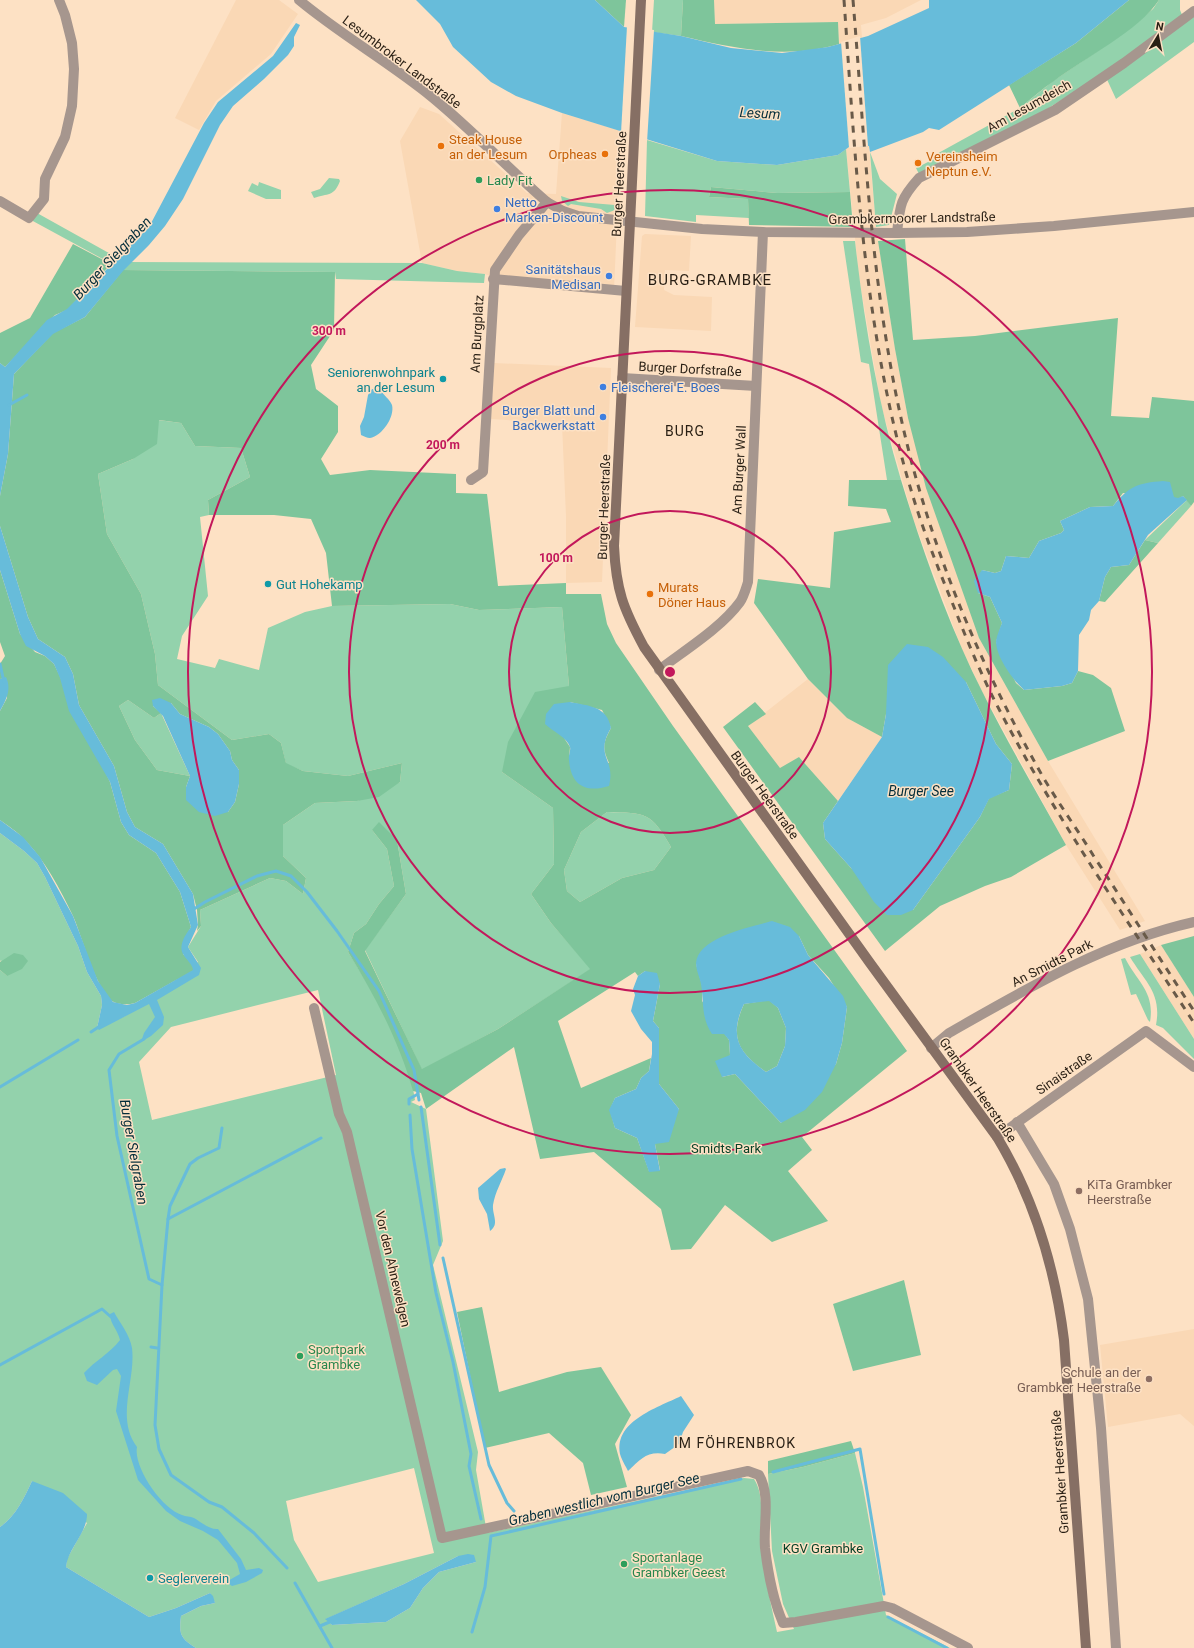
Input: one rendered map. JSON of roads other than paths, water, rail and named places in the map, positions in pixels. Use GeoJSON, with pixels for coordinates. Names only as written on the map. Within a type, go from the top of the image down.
{"type":"FeatureCollection","features":[{"type":"Feature","properties":{"kind":"main road","name":"Burger Heerstraße"},"geometry":{"type":"LineString","coordinates":[[641,0],[614,546],[615,569],[623,608],[644,647],[659,670],[870,963]]}},
{"type":"Feature","properties":{"kind":"main road","name":"Grambker Heerstraße"},"geometry":{"type":"LineString","coordinates":[[870,963],[997,1137],[1015,1170],[1044,1240],[1060,1304],[1064,1340],[1086,1648]]}},
{"type":"Feature","properties":{"kind":"street"},"geometry":{"type":"LineString","coordinates":[[0,201],[29,218],[44,199],[45,179],[64,137],[72,106],[74,68],[72,43],[65,15],[59,0]]}},
{"type":"Feature","properties":{"kind":"street","name":"Lesumbroker Landstraße"},"geometry":{"type":"LineString","coordinates":[[299,0],[321,18],[378,57],[432,97],[548,202],[563,211],[578,216],[630,222]]}},
{"type":"Feature","properties":{"kind":"street","name":"Am Lesumdeich"},"geometry":{"type":"LineString","coordinates":[[897,233],[900,210],[906,193],[919,178],[1055,110],[1124,63],[1194,11]]}},
{"type":"Feature","properties":{"kind":"street","name":"Am Burgplatz"},"geometry":{"type":"LineString","coordinates":[[471,480],[483,472],[493,279],[495,270],[515,241],[548,202]]}},
{"type":"Feature","properties":{"kind":"street","name":"Grambkermoorer Landstraße"},"geometry":{"type":"LineString","coordinates":[[630,222],[702,229],[763,232],[967,232],[1054,226],[1194,212]]}},
{"type":"Feature","properties":{"kind":"street","name":"Am Burger Wall"},"geometry":{"type":"LineString","coordinates":[[659,670],[706,634],[730,613],[741,600],[748,582],[763,232]]}},
{"type":"Feature","properties":{"kind":"street"},"geometry":{"type":"LineString","coordinates":[[493,279],[626,291]]}},
{"type":"Feature","properties":{"kind":"street","name":"Burger Dorfstraße"},"geometry":{"type":"LineString","coordinates":[[622,378],[756,386]]}},
{"type":"Feature","properties":{"kind":"street","name":"An Smidts Park"},"geometry":{"type":"LineString","coordinates":[[931,1048],[949,1033],[1081,960],[1143,936],[1194,922]]}},
{"type":"Feature","properties":{"kind":"street","name":"Vor den Ahnewelgen"},"geometry":{"type":"LineString","coordinates":[[314,1008],[339,1114],[348,1132],[442,1538],[748,1471],[759,1475],[765,1484],[765,1547],[776,1606],[783,1623],[884,1606],[892,1608],[968,1648]]}},
{"type":"Feature","properties":{"kind":"street","name":"Sinaistraße"},"geometry":{"type":"LineString","coordinates":[[997,1137],[1146,1031],[1194,1067]]}},
{"type":"Feature","properties":{"kind":"street","name":"Grambker Heerstraße"},"geometry":{"type":"LineString","coordinates":[[1017,1122],[1054,1184],[1070,1229],[1088,1298],[1101,1428],[1116,1648]]}},
{"type":"Feature","properties":{"kind":"water","name":"Lesum"},"geometry":{"type":"Polygon","coordinates":[[[416,0],[595,0],[624,27],[681,36],[731,48],[782,53],[828,47],[868,36],[929,8],[929,0],[1129,0],[1076,43],[939,130],[929,128],[923,132],[870,152],[869,146],[849,147],[838,155],[777,165],[717,161],[562,113],[516,96],[491,82],[453,47],[440,24],[416,0]]]}},
{"type":"Feature","properties":{"kind":"water"},"geometry":{"type":"Polygon","coordinates":[[[296,23],[300,25],[294,37],[294,46],[288,55],[264,79],[233,106],[220,125],[183,199],[165,226],[149,245],[123,271],[85,317],[53,334],[14,374],[8,454],[0,496],[0,363],[5,367],[47,320],[67,309],[149,227],[204,123],[218,102],[273,56],[296,23]]]}},
{"type":"Feature","properties":{"kind":"water"},"geometry":{"type":"Polygon","coordinates":[[[372,389],[380,390],[388,399],[392,405],[392,415],[383,430],[379,434],[370,438],[361,435],[360,426],[364,417],[368,395],[372,389]]]}},
{"type":"Feature","properties":{"kind":"water"},"geometry":{"type":"Polygon","coordinates":[[[1163,481],[1170,482],[1174,497],[1178,498],[1183,496],[1187,500],[1148,535],[1129,565],[1111,567],[1105,577],[1099,601],[1091,610],[1089,620],[1079,635],[1078,671],[1072,683],[1062,686],[1024,690],[1010,674],[999,654],[996,641],[1002,623],[990,597],[978,593],[974,581],[982,570],[995,573],[1001,571],[1006,556],[1029,558],[1039,541],[1061,533],[1064,530],[1060,521],[1090,507],[1113,506],[1124,494],[1135,487],[1147,483],[1163,481]]]}},
{"type":"Feature","properties":{"kind":"water"},"geometry":{"type":"Polygon","coordinates":[[[0,526],[28,617],[38,639],[65,657],[73,674],[79,705],[114,766],[127,812],[135,827],[163,844],[193,894],[198,925],[188,947],[201,968],[199,975],[157,1000],[164,1017],[163,1025],[151,1036],[141,1042],[144,1033],[155,1017],[149,1004],[99,1030],[97,1028],[102,1005],[101,996],[87,972],[78,946],[45,877],[37,863],[0,833],[0,820],[23,837],[40,857],[73,916],[98,981],[113,1002],[127,1005],[135,1003],[193,970],[184,956],[181,947],[183,940],[191,927],[180,892],[156,853],[129,835],[121,822],[110,782],[69,711],[60,678],[54,664],[45,656],[26,646],[20,634],[0,570],[0,526]]]}},
{"type":"Feature","properties":{"kind":"water","name":"Burger See"},"geometry":{"type":"Polygon","coordinates":[[[907,644],[928,647],[943,657],[966,682],[996,744],[1012,764],[1009,790],[989,799],[980,817],[913,910],[901,915],[887,915],[874,902],[851,868],[825,839],[823,823],[882,737],[886,714],[888,665],[907,644]]]}},
{"type":"Feature","properties":{"kind":"water"},"geometry":{"type":"Polygon","coordinates":[[[6,677],[8,682],[8,691],[0,711],[0,679],[6,677]]]}},
{"type":"Feature","properties":{"kind":"water"},"geometry":{"type":"Polygon","coordinates":[[[160,698],[171,703],[180,714],[209,727],[218,734],[230,751],[232,760],[239,770],[239,784],[235,802],[228,812],[215,816],[199,812],[186,800],[186,787],[190,776],[163,716],[153,706],[152,700],[160,698]]]}},
{"type":"Feature","properties":{"kind":"water"},"geometry":{"type":"Polygon","coordinates":[[[570,702],[596,708],[606,715],[609,721],[611,728],[604,745],[610,769],[609,786],[593,789],[587,788],[576,781],[570,769],[570,747],[568,743],[563,737],[545,724],[546,714],[554,704],[570,702]]]}},
{"type":"Feature","properties":{"kind":"water"},"geometry":{"type":"Polygon","coordinates":[[[772,921],[790,927],[799,936],[808,955],[843,996],[847,1007],[842,1043],[836,1064],[822,1092],[805,1110],[781,1123],[735,1074],[722,1077],[715,1061],[730,1055],[729,1040],[724,1034],[712,1034],[708,1028],[704,1016],[701,984],[696,966],[699,954],[706,946],[715,940],[739,930],[772,921]],[[769,1001],[744,1004],[739,1015],[737,1025],[737,1034],[743,1050],[756,1065],[766,1072],[777,1066],[785,1046],[786,1028],[778,1008],[769,1001]]]}},
{"type":"Feature","properties":{"kind":"water"},"geometry":{"type":"Polygon","coordinates":[[[645,971],[657,973],[660,984],[653,1021],[659,1028],[659,1084],[679,1109],[669,1142],[655,1144],[660,1171],[649,1172],[637,1138],[615,1128],[609,1110],[615,1098],[636,1089],[641,1078],[649,1071],[652,1054],[652,1042],[641,1029],[631,1011],[635,995],[633,989],[638,976],[645,971]]]}},
{"type":"Feature","properties":{"kind":"water"},"geometry":{"type":"Polygon","coordinates":[[[500,1169],[506,1169],[493,1205],[495,1225],[490,1231],[487,1214],[479,1199],[478,1188],[500,1169]]]}},
{"type":"Feature","properties":{"kind":"water"},"geometry":{"type":"Polygon","coordinates":[[[114,1312],[127,1334],[132,1348],[127,1411],[128,1424],[131,1436],[137,1447],[137,1455],[144,1476],[158,1496],[174,1511],[184,1516],[194,1518],[209,1527],[218,1529],[241,1559],[246,1570],[259,1568],[263,1570],[262,1573],[246,1582],[232,1586],[226,1582],[240,1574],[237,1563],[218,1540],[203,1531],[180,1521],[166,1511],[138,1480],[116,1411],[121,1376],[117,1369],[113,1370],[97,1385],[87,1381],[84,1373],[112,1349],[120,1340],[110,1318],[110,1314],[114,1312]]]}},
{"type":"Feature","properties":{"kind":"water"},"geometry":{"type":"Polygon","coordinates":[[[681,1396],[694,1415],[683,1432],[679,1444],[665,1454],[659,1453],[645,1457],[628,1471],[621,1457],[620,1445],[623,1434],[629,1425],[649,1411],[681,1396]]]}},
{"type":"Feature","properties":{"kind":"water"},"geometry":{"type":"Polygon","coordinates":[[[32,1481],[63,1493],[87,1514],[84,1528],[67,1560],[66,1567],[149,1617],[176,1608],[210,1593],[213,1596],[215,1603],[201,1606],[181,1616],[180,1627],[182,1635],[196,1648],[0,1648],[0,1527],[11,1518],[23,1500],[32,1481]]]}},
{"type":"Feature","properties":{"kind":"water"},"geometry":{"type":"Polygon","coordinates":[[[468,1554],[474,1555],[476,1562],[439,1572],[423,1588],[410,1608],[386,1622],[332,1625],[325,1619],[404,1584],[458,1556],[468,1554]]]}},
{"type":"Feature","properties":{"kind":"waterway"},"geometry":{"type":"LineString","coordinates":[[9,405],[27,395]]}},
{"type":"Feature","properties":{"kind":"waterway"},"geometry":{"type":"LineString","coordinates":[[0,664],[4,682]]}},
{"type":"Feature","properties":{"kind":"waterway"},"geometry":{"type":"LineString","coordinates":[[194,909],[257,876],[276,871],[291,876],[307,892],[337,931],[379,991],[414,1070],[418,1094],[409,1099],[409,1104]]}},
{"type":"Feature","properties":{"kind":"waterway"},"geometry":{"type":"LineString","coordinates":[[91,1032],[100,1026]]}},
{"type":"Feature","properties":{"kind":"waterway","name":"Burger Sielgraben"},"geometry":{"type":"LineString","coordinates":[[144,1039],[119,1054],[109,1070],[117,1136],[149,1279],[162,1285],[155,1425],[159,1449],[171,1475],[209,1502],[222,1507],[254,1533],[287,1568]]}},
{"type":"Feature","properties":{"kind":"waterway"},"geometry":{"type":"LineString","coordinates":[[0,1087],[78,1040]]}},
{"type":"Feature","properties":{"kind":"waterway"},"geometry":{"type":"LineString","coordinates":[[418,1094],[419,1100]]}},
{"type":"Feature","properties":{"kind":"waterway"},"geometry":{"type":"LineString","coordinates":[[421,1107],[440,1245]]}},
{"type":"Feature","properties":{"kind":"waterway"},"geometry":{"type":"LineString","coordinates":[[410,1115],[412,1149],[436,1293],[453,1362],[471,1454],[469,1466],[481,1519]]}},
{"type":"Feature","properties":{"kind":"waterway"},"geometry":{"type":"LineString","coordinates":[[168,1219],[170,1206],[190,1164],[198,1158],[219,1148],[222,1128]]}},
{"type":"Feature","properties":{"kind":"waterway"},"geometry":{"type":"LineString","coordinates":[[162,1285],[168,1219],[321,1138]]}},
{"type":"Feature","properties":{"kind":"waterway"},"geometry":{"type":"LineString","coordinates":[[443,1258],[489,1465],[507,1503],[514,1511]]}},
{"type":"Feature","properties":{"kind":"waterway"},"geometry":{"type":"LineString","coordinates":[[0,1365],[102,1309],[111,1317]]}},
{"type":"Feature","properties":{"kind":"waterway"},"geometry":{"type":"LineString","coordinates":[[151,1347],[157,1348]]}},
{"type":"Feature","properties":{"kind":"waterway","name":"Graben westlich vom Burger See"},"geometry":{"type":"LineString","coordinates":[[773,1472],[860,1449],[884,1594]]}},
{"type":"Feature","properties":{"kind":"waterway","name":"Graben westlich vom Burger See"},"geometry":{"type":"LineString","coordinates":[[472,1632],[485,1587],[491,1536],[741,1479]]}},
{"type":"Feature","properties":{"kind":"waterway","name":"Burger Sielgraben"},"geometry":{"type":"LineString","coordinates":[[295,1583],[332,1648]]}},
{"type":"Feature","properties":{"kind":"waterway","name":"Graben westlich vom Burger See"},"geometry":{"type":"LineString","coordinates":[[888,1617],[947,1648]]}},
{"type":"Feature","properties":{"kind":"waterway","name":"Graben westlich vom Burger See"},"geometry":{"type":"LineString","coordinates":[[320,1626],[332,1621]]}},
{"type":"Feature","properties":{"kind":"railway"},"geometry":{"type":"LineString","coordinates":[[844,0],[858,190],[873,317],[884,379],[898,442],[919,516],[970,647],[1001,713],[1070,832],[1194,1023]]}},
{"type":"Feature","properties":{"kind":"railway"},"geometry":{"type":"LineString","coordinates":[[853,0],[868,190],[874,253],[883,316],[893,379],[906,441],[934,538],[961,608],[991,677],[1043,777],[1194,1011]]}},
{"type":"Feature","properties":{"kind":"place","name":"Steak House an der Lesum"},"geometry":{"type":"Point","coordinates":[441,146]}},
{"type":"Feature","properties":{"kind":"place","name":"Orpheas"},"geometry":{"type":"Point","coordinates":[605,154]}},
{"type":"Feature","properties":{"kind":"place","name":"Vereinsheim Neptun e.V."},"geometry":{"type":"Point","coordinates":[918,163]}},
{"type":"Feature","properties":{"kind":"place","name":"Lady Fit"},"geometry":{"type":"Point","coordinates":[479,180]}},
{"type":"Feature","properties":{"kind":"place","name":"Netto Marken-Discount"},"geometry":{"type":"Point","coordinates":[497,209]}},
{"type":"Feature","properties":{"kind":"place","name":"Sanitätshaus Medisan"},"geometry":{"type":"Point","coordinates":[609,276]}},
{"type":"Feature","properties":{"kind":"place","name":"Seniorenwohnpark an der Lesum"},"geometry":{"type":"Point","coordinates":[443,379]}},
{"type":"Feature","properties":{"kind":"place","name":"Fleischerei E. Boes"},"geometry":{"type":"Point","coordinates":[603,387]}},
{"type":"Feature","properties":{"kind":"place","name":"Burger Blatt und Backwerkstatt"},"geometry":{"type":"Point","coordinates":[603,417]}},
{"type":"Feature","properties":{"kind":"place","name":"Gut Hohekamp"},"geometry":{"type":"Point","coordinates":[268,584]}},
{"type":"Feature","properties":{"kind":"place","name":"Murats Döner Haus"},"geometry":{"type":"Point","coordinates":[650,594]}},
{"type":"Feature","properties":{"kind":"place","name":"KiTa Grambker Heerstraße"},"geometry":{"type":"Point","coordinates":[1079,1191]}},
{"type":"Feature","properties":{"kind":"place","name":"Sportpark Grambke"},"geometry":{"type":"Point","coordinates":[300,1356]}},
{"type":"Feature","properties":{"kind":"place","name":"Schule an der Grambker Heerstraße"},"geometry":{"type":"Point","coordinates":[1149,1379]}},
{"type":"Feature","properties":{"kind":"place","name":"Sportanlage Grambker Geest"},"geometry":{"type":"Point","coordinates":[624,1564]}},
{"type":"Feature","properties":{"kind":"place","name":"Seglerverein"},"geometry":{"type":"Point","coordinates":[150,1578]}},
{"type":"Feature","properties":{"kind":"district","name":"BURG-GRAMBKE"},"geometry":{"type":"Point","coordinates":[710,280]}},
{"type":"Feature","properties":{"kind":"district","name":"BURG"},"geometry":{"type":"Point","coordinates":[685,431]}},
{"type":"Feature","properties":{"kind":"district","name":"IM FÖHRENBROK"},"geometry":{"type":"Point","coordinates":[735,1443]}},
{"type":"Feature","properties":{"kind":"park label","name":"Smidts Park"},"geometry":{"type":"Point","coordinates":[726,1148]}},
{"type":"Feature","properties":{"kind":"park label","name":"KGV Grambke"},"geometry":{"type":"Point","coordinates":[823,1548]}}]}
